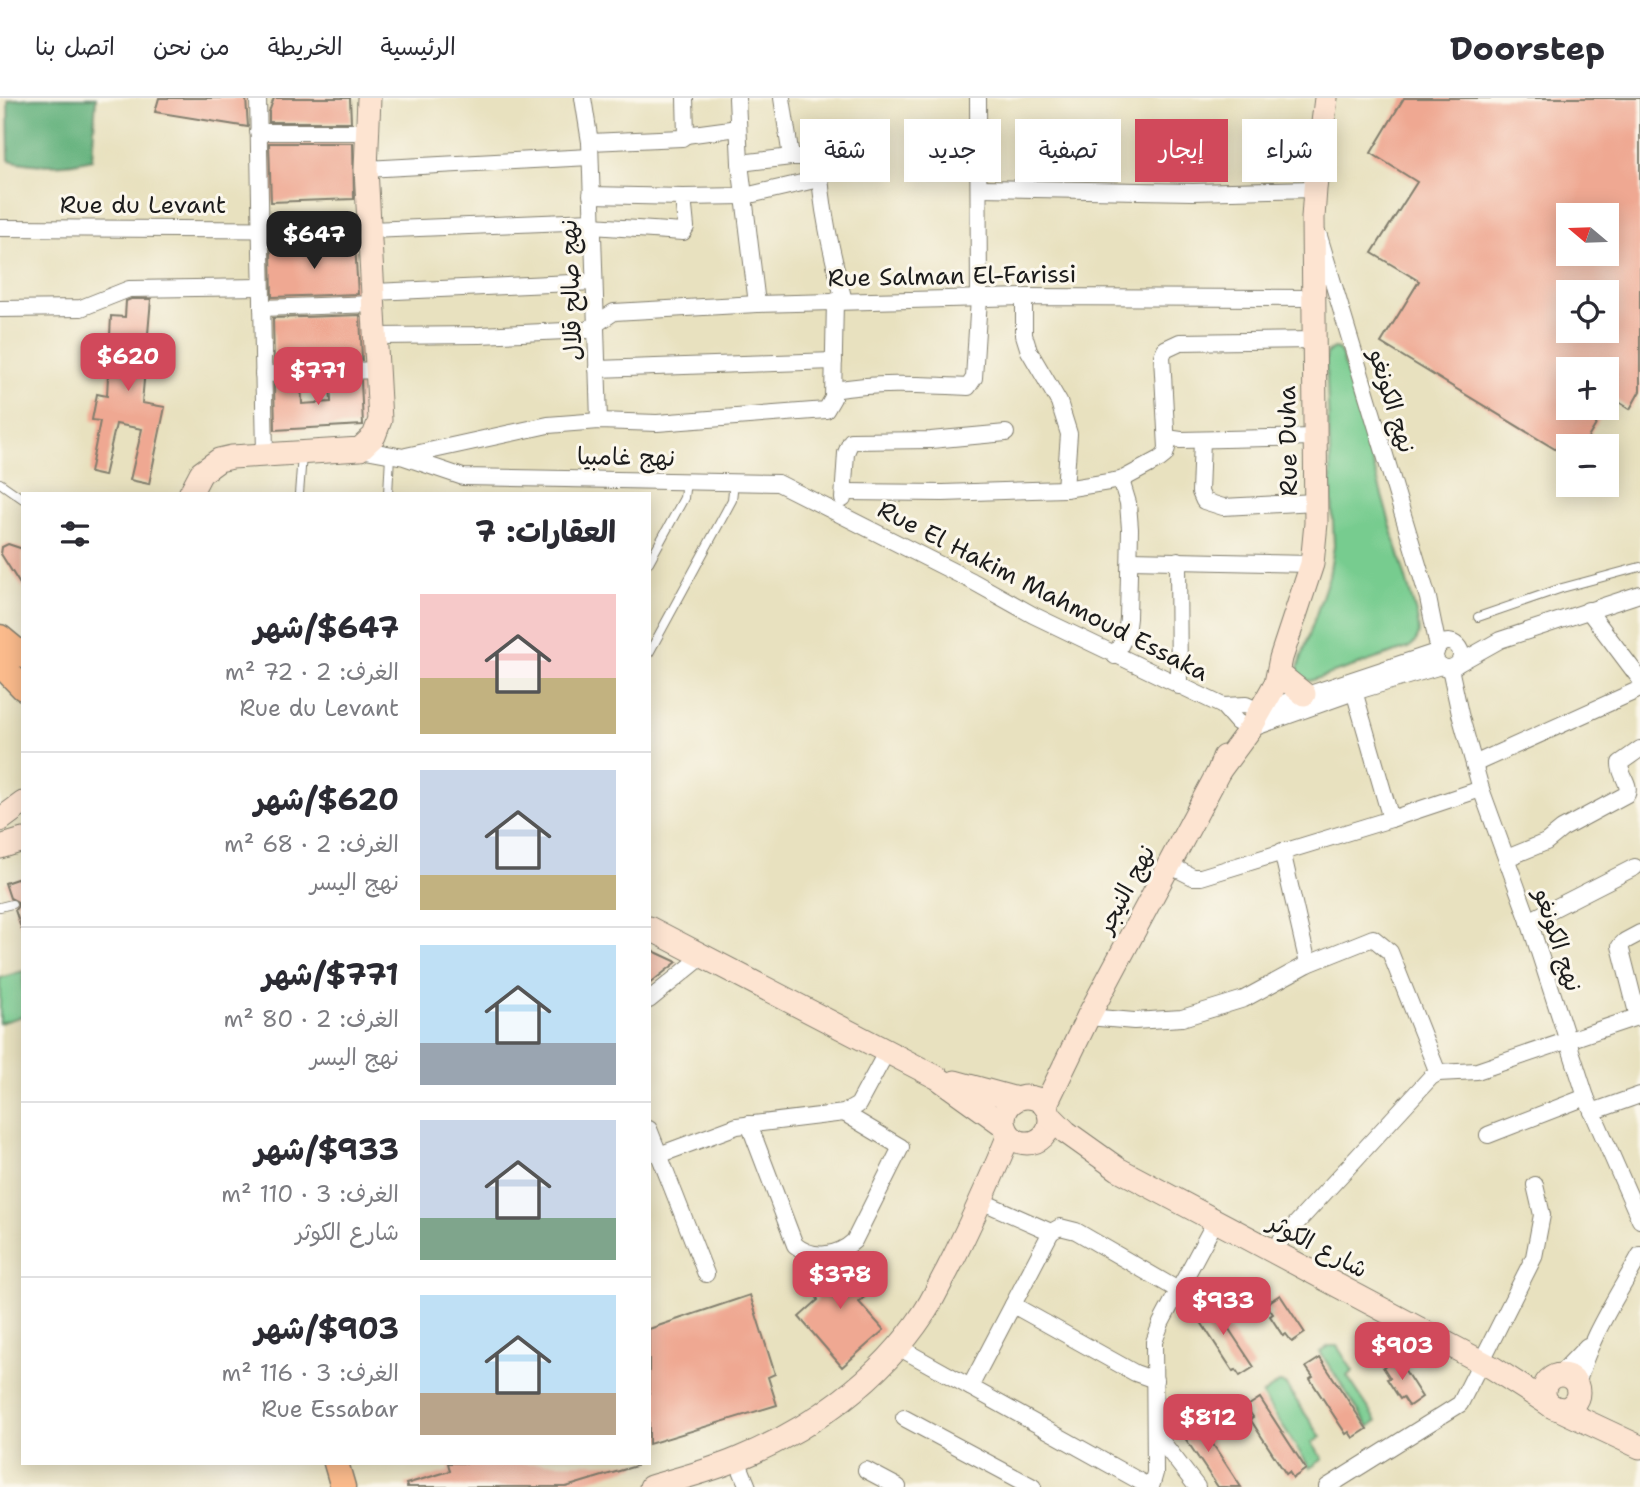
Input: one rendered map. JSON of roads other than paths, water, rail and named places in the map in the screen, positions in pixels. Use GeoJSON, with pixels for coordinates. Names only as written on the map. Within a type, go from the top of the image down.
{"type":"FeatureCollection","features":[{"type":"Feature","properties":{"kind":"main road"},"geometry":{"type":"LineString","coordinates":[[191,492],[201,473],[219,460],[265,454],[360,449],[368,444],[379,428],[377,337],[366,169],[369,98]]}},
{"type":"Feature","properties":{"kind":"main road","name":"Rue Duha"},"geometry":{"type":"LineString","coordinates":[[1243,714],[1264,675],[1280,666],[1312,564],[1315,502],[1313,218],[1314,189],[1326,98]]}},
{"type":"Feature","properties":{"kind":"main road"},"geometry":{"type":"LineString","coordinates":[[0,637],[21,654]]}},
{"type":"Feature","properties":{"kind":"main road"},"geometry":{"type":"LineString","coordinates":[[0,664],[21,686]]}},
{"type":"Feature","properties":{"kind":"main road"},"geometry":{"type":"LineString","coordinates":[[1280,666],[1304,694]]}},
{"type":"Feature","properties":{"kind":"main road","name":"نهج النيجر"},"geometry":{"type":"LineString","coordinates":[[1035,1105],[1084,1025],[1219,771],[1243,714]]}},
{"type":"Feature","properties":{"kind":"main road"},"geometry":{"type":"LineString","coordinates":[[0,820],[21,804]]}},
{"type":"Feature","properties":{"kind":"main road"},"geometry":{"type":"LineString","coordinates":[[0,847],[21,841]]}},
{"type":"Feature","properties":{"kind":"main road"},"geometry":{"type":"LineString","coordinates":[[651,929],[938,1077],[1019,1136],[1048,1131],[1035,1105],[938,1077]]}},
{"type":"Feature","properties":{"kind":"main road"},"geometry":{"type":"LineString","coordinates":[[1019,1136],[1007,1110],[1035,1105]]}},
{"type":"Feature","properties":{"kind":"main road","name":"شارع الكوثر"},"geometry":{"type":"LineString","coordinates":[[1035,1105],[1066,1132],[1118,1169],[1487,1365],[1554,1407],[1640,1447]]}},
{"type":"Feature","properties":{"kind":"main road"},"geometry":{"type":"LineString","coordinates":[[651,1487],[737,1460],[818,1417],[858,1388],[898,1347],[925,1312],[985,1194],[1019,1136]]}},
{"type":"Feature","properties":{"kind":"main road","name":"شارع الكوثر"},"geometry":{"type":"LineString","coordinates":[[1019,1136],[1056,1146],[1118,1169]]}},
{"type":"Feature","properties":{"kind":"main road","name":"شارع الكوثر"},"geometry":{"type":"LineString","coordinates":[[1487,1365],[1567,1381]]}},
{"type":"Feature","properties":{"kind":"main road"},"geometry":{"type":"LineString","coordinates":[[1554,1407],[1568,1407],[1576,1399],[1567,1381]]}},
{"type":"Feature","properties":{"kind":"main road"},"geometry":{"type":"LineString","coordinates":[[1567,1381],[1593,1410],[1611,1423],[1640,1436]]}},
{"type":"Feature","properties":{"kind":"main road"},"geometry":{"type":"LineString","coordinates":[[340,1469],[360,1487]]}},
{"type":"Feature","properties":{"kind":"street"},"geometry":{"type":"LineString","coordinates":[[258,98],[265,454]]}},
{"type":"Feature","properties":{"kind":"street","name":"نهج صالح قلال"},"geometry":{"type":"LineString","coordinates":[[583,98],[590,149],[599,421]]}},
{"type":"Feature","properties":{"kind":"street"},"geometry":{"type":"LineString","coordinates":[[685,98],[686,135]]}},
{"type":"Feature","properties":{"kind":"street"},"geometry":{"type":"LineString","coordinates":[[737,98],[740,163],[757,304]]}},
{"type":"Feature","properties":{"kind":"street"},"geometry":{"type":"LineString","coordinates":[[782,98],[791,157]]}},
{"type":"Feature","properties":{"kind":"street"},"geometry":{"type":"LineString","coordinates":[[834,390],[850,387],[927,385],[968,387],[972,384],[979,298],[978,98]]}},
{"type":"Feature","properties":{"kind":"street"},"geometry":{"type":"LineString","coordinates":[[366,169],[590,149],[738,128]]}},
{"type":"Feature","properties":{"kind":"street"},"geometry":{"type":"LineString","coordinates":[[258,132],[366,132]]}},
{"type":"Feature","properties":{"kind":"street"},"geometry":{"type":"LineString","coordinates":[[740,163],[800,157]]}},
{"type":"Feature","properties":{"kind":"street"},"geometry":{"type":"LineString","coordinates":[[591,195],[745,196],[806,182]]}},
{"type":"Feature","properties":{"kind":"street"},"geometry":{"type":"LineString","coordinates":[[360,449],[397,455],[548,425],[599,421],[657,423],[826,410],[834,390],[839,301],[820,182]]}},
{"type":"Feature","properties":{"kind":"street"},"geometry":{"type":"LineString","coordinates":[[980,188],[1193,192],[1314,189]]}},
{"type":"Feature","properties":{"kind":"street","name":"Rue du Levant"},"geometry":{"type":"LineString","coordinates":[[0,228],[370,230],[592,224],[683,232],[686,227],[683,197]]}},
{"type":"Feature","properties":{"kind":"street","name":"نهج الكونغو"},"geometry":{"type":"LineString","coordinates":[[1313,218],[1447,655],[1481,789],[1529,921],[1589,1105],[1640,1220]]}},
{"type":"Feature","properties":{"kind":"street"},"geometry":{"type":"LineString","coordinates":[[262,308],[594,282]]}},
{"type":"Feature","properties":{"kind":"street"},"geometry":{"type":"LineString","coordinates":[[0,309],[81,308],[129,289],[261,287]]}},
{"type":"Feature","properties":{"kind":"street"},"geometry":{"type":"LineString","coordinates":[[1024,297],[1024,335],[1059,402],[1069,434],[1065,488]]}},
{"type":"Feature","properties":{"kind":"street","name":"Rue Salman El-Farissi"},"geometry":{"type":"LineString","coordinates":[[377,337],[587,330],[614,312],[757,304],[1024,297],[1314,298]]}},
{"type":"Feature","properties":{"kind":"street"},"geometry":{"type":"LineString","coordinates":[[844,492],[969,492],[1065,488],[1121,480],[1165,455],[1167,438],[1162,356],[1165,349],[1180,342],[1314,340]]}},
{"type":"Feature","properties":{"kind":"street"},"geometry":{"type":"LineString","coordinates":[[597,369],[834,361]]}},
{"type":"Feature","properties":{"kind":"street"},"geometry":{"type":"LineString","coordinates":[[263,374],[378,370]]}},
{"type":"Feature","properties":{"kind":"street"},"geometry":{"type":"LineString","coordinates":[[842,516],[846,453],[851,441],[931,440],[1006,433]]}},
{"type":"Feature","properties":{"kind":"street"},"geometry":{"type":"LineString","coordinates":[[1167,438],[1202,440],[1314,437]]}},
{"type":"Feature","properties":{"kind":"street"},"geometry":{"type":"LineString","coordinates":[[1202,440],[1200,492],[1204,501],[1223,507],[1315,502]]}},
{"type":"Feature","properties":{"kind":"street","name":"نهج غامبيا"},"geometry":{"type":"LineString","coordinates":[[397,455],[463,477],[778,483],[842,516]]}},
{"type":"Feature","properties":{"kind":"street"},"geometry":{"type":"LineString","coordinates":[[1115,656],[1126,634],[1130,560],[1128,503],[1121,480]]}},
{"type":"Feature","properties":{"kind":"street","name":"Rue El Hakim Mahmoud Essaka"},"geometry":{"type":"LineString","coordinates":[[842,516],[1115,656],[1243,714]]}},
{"type":"Feature","properties":{"kind":"street"},"geometry":{"type":"LineString","coordinates":[[1130,560],[1312,564]]}},
{"type":"Feature","properties":{"kind":"street"},"geometry":{"type":"LineString","coordinates":[[1178,560],[1179,686]]}},
{"type":"Feature","properties":{"kind":"street"},"geometry":{"type":"LineString","coordinates":[[1243,714],[1352,685],[1640,594]]}},
{"type":"Feature","properties":{"kind":"street"},"geometry":{"type":"LineString","coordinates":[[1588,610],[1640,679]]}},
{"type":"Feature","properties":{"kind":"street"},"geometry":{"type":"LineString","coordinates":[[1243,714],[1304,694],[1352,685]]}},
{"type":"Feature","properties":{"kind":"street"},"geometry":{"type":"LineString","coordinates":[[1352,685],[1391,819]]}},
{"type":"Feature","properties":{"kind":"street"},"geometry":{"type":"LineString","coordinates":[[1474,764],[1640,689]]}},
{"type":"Feature","properties":{"kind":"street"},"geometry":{"type":"LineString","coordinates":[[1507,858],[1546,842],[1562,829],[1627,794],[1620,763],[1640,748]]}},
{"type":"Feature","properties":{"kind":"street"},"geometry":{"type":"LineString","coordinates":[[1169,865],[1193,877],[1201,877],[1481,789]]}},
{"type":"Feature","properties":{"kind":"street"},"geometry":{"type":"LineString","coordinates":[[1282,851],[1308,964]]}},
{"type":"Feature","properties":{"kind":"street"},"geometry":{"type":"LineString","coordinates":[[1529,921],[1635,867]]}},
{"type":"Feature","properties":{"kind":"street"},"geometry":{"type":"LineString","coordinates":[[1271,1251],[1431,1077],[1438,1073],[1477,1071],[1639,1017],[1620,946],[1640,933]]}},
{"type":"Feature","properties":{"kind":"street"},"geometry":{"type":"LineString","coordinates":[[1084,1025],[1182,1018],[1244,999],[1308,964],[1373,938],[1390,952],[1438,1073]]}},
{"type":"Feature","properties":{"kind":"street"},"geometry":{"type":"LineString","coordinates":[[651,998],[703,956]]}},
{"type":"Feature","properties":{"kind":"street"},"geometry":{"type":"LineString","coordinates":[[660,1155],[737,1126],[844,1113],[858,1105],[887,1051]]}},
{"type":"Feature","properties":{"kind":"street"},"geometry":{"type":"LineString","coordinates":[[1488,1135],[1589,1105],[1640,1095]]}},
{"type":"Feature","properties":{"kind":"street"},"geometry":{"type":"LineString","coordinates":[[749,1124],[796,1245],[804,1253],[815,1256],[845,1249],[854,1241],[901,1147],[844,1113]]}},
{"type":"Feature","properties":{"kind":"street"},"geometry":{"type":"LineString","coordinates":[[651,1134],[706,1274]]}},
{"type":"Feature","properties":{"kind":"street"},"geometry":{"type":"LineString","coordinates":[[1327,1487],[1460,1404],[1487,1365],[1534,1258],[1542,1215],[1535,1185]]}},
{"type":"Feature","properties":{"kind":"street"},"geometry":{"type":"LineString","coordinates":[[985,1194],[1051,1232]]}},
{"type":"Feature","properties":{"kind":"street"},"geometry":{"type":"LineString","coordinates":[[898,1347],[1150,1487],[1155,1473],[1154,1342],[1161,1323],[1215,1222]]}},
{"type":"Feature","properties":{"kind":"street"},"geometry":{"type":"LineString","coordinates":[[970,1387],[1051,1232],[1060,1227],[1076,1231],[1178,1290]]}},
{"type":"Feature","properties":{"kind":"street"},"geometry":{"type":"LineString","coordinates":[[1567,1381],[1580,1371],[1595,1336],[1640,1255]]}},
{"type":"Feature","properties":{"kind":"street"},"geometry":{"type":"LineString","coordinates":[[1013,1305],[1135,1373],[1154,1380]]}},
{"type":"Feature","properties":{"kind":"street"},"geometry":{"type":"LineString","coordinates":[[904,1418],[1033,1487]]}},
{"type":"Feature","properties":{"kind":"street"},"geometry":{"type":"LineString","coordinates":[[1156,1434],[1198,1487]]}},
{"type":"Feature","properties":{"kind":"street"},"geometry":{"type":"LineString","coordinates":[[737,1460],[748,1487]]}},
{"type":"Feature","properties":{"kind":"street"},"geometry":{"type":"LineString","coordinates":[[866,1470],[898,1487]]}},
{"type":"Feature","properties":{"kind":"lane"},"geometry":{"type":"LineString","coordinates":[[299,492],[302,453]]}},
{"type":"Feature","properties":{"kind":"lane"},"geometry":{"type":"LineString","coordinates":[[388,492],[397,455]]}},
{"type":"Feature","properties":{"kind":"lane"},"geometry":{"type":"LineString","coordinates":[[651,558],[684,498],[685,481]]}},
{"type":"Feature","properties":{"kind":"lane"},"geometry":{"type":"LineString","coordinates":[[651,649],[732,500],[734,481]]}},
{"type":"Feature","properties":{"kind":"lane"},"geometry":{"type":"LineString","coordinates":[[0,484],[21,498]]}},
{"type":"Feature","properties":{"kind":"lane"},"geometry":{"type":"LineString","coordinates":[[1478,617],[1562,588],[1640,567]]}},
{"type":"Feature","properties":{"kind":"lane"},"geometry":{"type":"LineString","coordinates":[[0,907],[12,904]]}}]}
